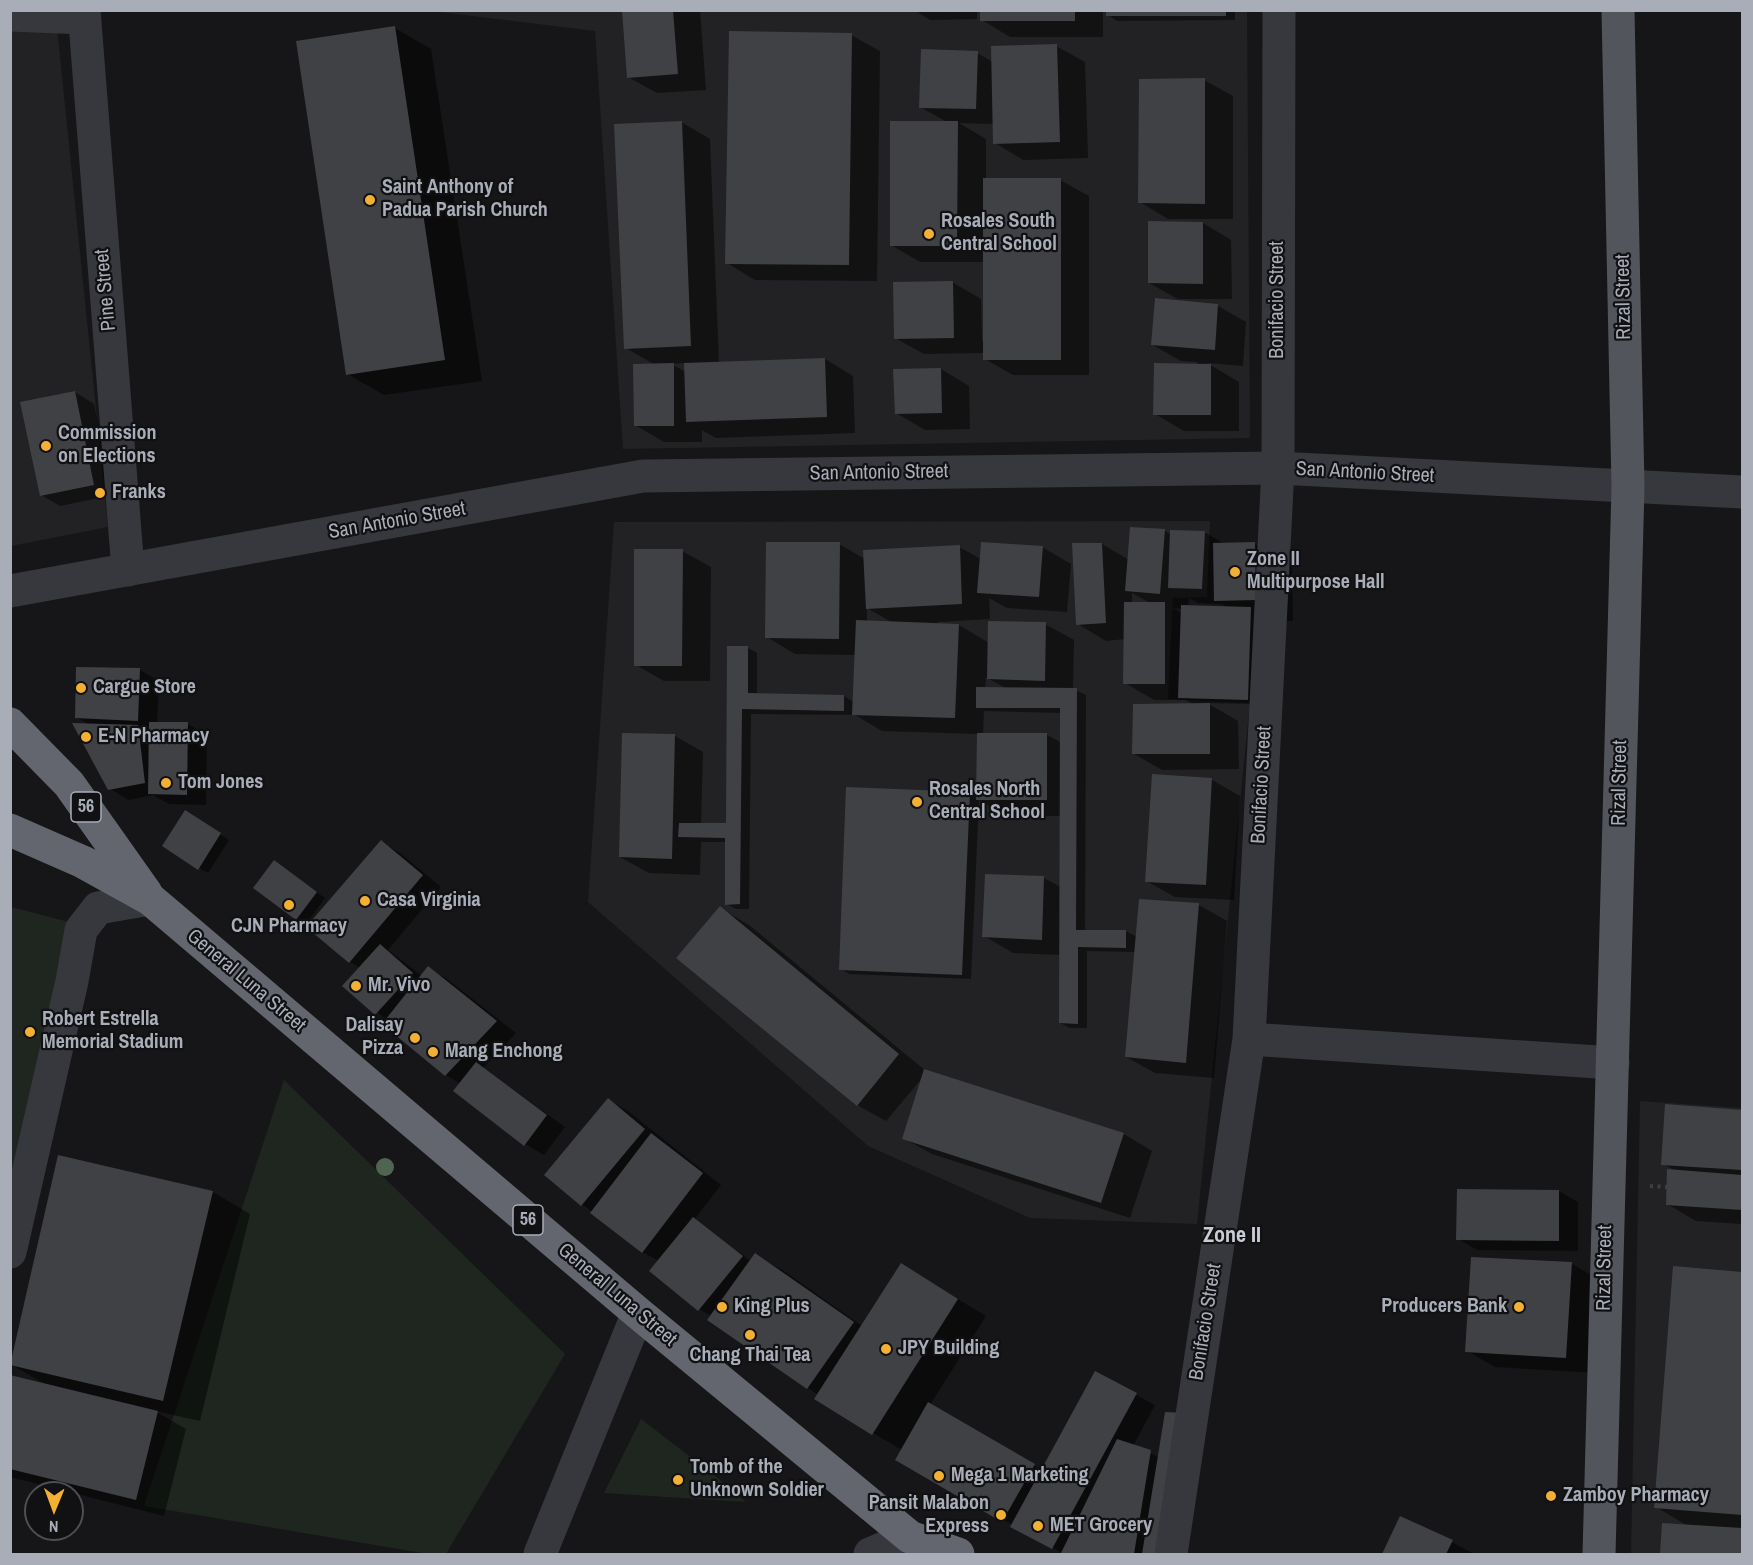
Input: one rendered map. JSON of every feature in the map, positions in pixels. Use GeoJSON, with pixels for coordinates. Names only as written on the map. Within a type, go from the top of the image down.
{"type":"FeatureCollection","features":[{"type":"Feature","properties":{"kind":"highway","name":"General Luna Street"},"geometry":{"type":"LineString","coordinates":[[10,724],[69,784],[150,899]]}},
{"type":"Feature","properties":{"kind":"highway","name":"General Luna Street"},"geometry":{"type":"LineString","coordinates":[[10,830],[83,862],[150,899],[638,1313],[910,1537],[958,1554]]}},
{"type":"Feature","properties":{"kind":"main road","name":"Rizal Street"},"geometry":{"type":"LineString","coordinates":[[1599,1554],[1607,1184],[1613,1063],[1628,487],[1618,10]]}},
{"type":"Feature","properties":{"kind":"street","name":"Bonifacio Street"},"geometry":{"type":"LineString","coordinates":[[1171,1554],[1249,1040],[1278,468],[1279,10]]}},
{"type":"Feature","properties":{"kind":"street"},"geometry":{"type":"LineString","coordinates":[[10,15],[84,14]]}},
{"type":"Feature","properties":{"kind":"street","name":"Pine Street"},"geometry":{"type":"LineString","coordinates":[[84,14],[128,570]]}},
{"type":"Feature","properties":{"kind":"street","name":"San Antonio Street"},"geometry":{"type":"LineString","coordinates":[[15,597],[128,570],[643,476],[1278,468],[1743,492]]}},
{"type":"Feature","properties":{"kind":"street"},"geometry":{"type":"LineString","coordinates":[[10,1252],[72,981],[81,930],[98,908],[150,899]]}},
{"type":"Feature","properties":{"kind":"street"},"geometry":{"type":"LineString","coordinates":[[1249,1040],[1613,1063]]}},
{"type":"Feature","properties":{"kind":"street"},"geometry":{"type":"LineString","coordinates":[[540,1554],[638,1313]]}},
{"type":"Feature","properties":{"kind":"street"},"geometry":{"type":"LineString","coordinates":[[870,1554],[910,1537]]}},
{"type":"Feature","properties":{"kind":"shaded area","name":"Rosales South Central School"},"geometry":{"type":"Polygon","coordinates":[[[432,11],[1247,11],[1250,438],[623,449],[595,31],[432,11]]]}},
{"type":"Feature","properties":{"kind":"shaded area"},"geometry":{"type":"Polygon","coordinates":[[[11,22],[57,27],[108,527],[11,546],[11,22]]]}},
{"type":"Feature","properties":{"kind":"shaded area","name":"Rosales North Central School"},"geometry":{"type":"Polygon","coordinates":[[[1210,521],[1207,597],[1173,598],[1168,699],[1250,703],[1197,1224],[1030,1218],[868,1146],[588,902],[614,522],[1210,521]]]}},
{"type":"Feature","properties":{"kind":"shaded area","name":"Robert Estrella Memorial Stadium"},"geometry":{"type":"Polygon","coordinates":[[[11,907],[77,924],[11,1177],[11,907]]]}},
{"type":"Feature","properties":{"kind":"shaded area"},"geometry":{"type":"Polygon","coordinates":[[[284,1080],[565,1354],[446,1554],[428,1554],[144,1506],[284,1080]]]}},
{"type":"Feature","properties":{"kind":"shaded area"},"geometry":{"type":"Polygon","coordinates":[[[1640,1101],[1742,1108],[1742,1554],[1631,1554],[1640,1101]]]}},
{"type":"Feature","properties":{"kind":"shaded area"},"geometry":{"type":"Polygon","coordinates":[[[641,1419],[714,1475],[746,1502],[604,1493],[641,1419]]]}},
{"type":"Feature","properties":{"kind":"building"},"geometry":{"type":"Polygon","coordinates":[[[622,10],[673,10],[678,74],[627,78],[622,10]]]}},
{"type":"Feature","properties":{"kind":"building"},"geometry":{"type":"Polygon","coordinates":[[[980,10],[1075,10],[1075,21],[980,21],[980,10]]]}},
{"type":"Feature","properties":{"kind":"building"},"geometry":{"type":"Polygon","coordinates":[[[1106,10],[1226,10],[1226,16],[1106,16],[1106,10]]]}},
{"type":"Feature","properties":{"kind":"building","name":"Saint Anthony of Padua Parish Church"},"geometry":{"type":"Polygon","coordinates":[[[395,26],[445,360],[346,375],[296,41],[395,26]]]}},
{"type":"Feature","properties":{"kind":"building"},"geometry":{"type":"Polygon","coordinates":[[[729,31],[852,33],[849,265],[725,264],[729,31]]]}},
{"type":"Feature","properties":{"kind":"building"},"geometry":{"type":"Polygon","coordinates":[[[1057,44],[1060,142],[993,144],[991,46],[1057,44]]]}},
{"type":"Feature","properties":{"kind":"building"},"geometry":{"type":"Polygon","coordinates":[[[921,49],[978,51],[976,109],[919,108],[921,49]]]}},
{"type":"Feature","properties":{"kind":"building"},"geometry":{"type":"Polygon","coordinates":[[[1205,78],[1205,204],[1138,203],[1139,79],[1205,78]]]}},
{"type":"Feature","properties":{"kind":"building"},"geometry":{"type":"Polygon","coordinates":[[[682,121],[691,346],[624,349],[614,124],[682,121]]]}},
{"type":"Feature","properties":{"kind":"building"},"geometry":{"type":"Polygon","coordinates":[[[890,121],[958,121],[957,246],[890,246],[890,121]]]}},
{"type":"Feature","properties":{"kind":"building"},"geometry":{"type":"Polygon","coordinates":[[[983,178],[1061,178],[1061,360],[983,360],[983,178]]]}},
{"type":"Feature","properties":{"kind":"building"},"geometry":{"type":"Polygon","coordinates":[[[1148,221],[1203,222],[1203,284],[1148,283],[1148,221]]]}},
{"type":"Feature","properties":{"kind":"building"},"geometry":{"type":"Polygon","coordinates":[[[953,281],[954,338],[894,339],[893,282],[953,281]]]}},
{"type":"Feature","properties":{"kind":"building"},"geometry":{"type":"Polygon","coordinates":[[[1155,298],[1218,304],[1215,350],[1151,345],[1155,298]]]}},
{"type":"Feature","properties":{"kind":"building"},"geometry":{"type":"Polygon","coordinates":[[[825,358],[827,417],[686,422],[684,363],[825,358]]]}},
{"type":"Feature","properties":{"kind":"building"},"geometry":{"type":"Polygon","coordinates":[[[674,363],[674,426],[634,426],[633,364],[674,363]]]}},
{"type":"Feature","properties":{"kind":"building"},"geometry":{"type":"Polygon","coordinates":[[[1154,363],[1211,364],[1211,415],[1153,415],[1154,363]]]}},
{"type":"Feature","properties":{"kind":"building"},"geometry":{"type":"Polygon","coordinates":[[[941,368],[942,413],[895,414],[893,369],[941,368]]]}},
{"type":"Feature","properties":{"kind":"building"},"geometry":{"type":"Polygon","coordinates":[[[75,391],[94,485],[40,496],[20,402],[75,391]]]}},
{"type":"Feature","properties":{"kind":"building"},"geometry":{"type":"Polygon","coordinates":[[[1130,527],[1165,529],[1160,594],[1125,591],[1130,527]]]}},
{"type":"Feature","properties":{"kind":"building"},"geometry":{"type":"Polygon","coordinates":[[[1170,530],[1205,531],[1202,589],[1168,588],[1170,530]]]}},
{"type":"Feature","properties":{"kind":"building"},"geometry":{"type":"Polygon","coordinates":[[[766,542],[840,542],[839,639],[765,638],[766,542]]]}},
{"type":"Feature","properties":{"kind":"building"},"geometry":{"type":"Polygon","coordinates":[[[981,542],[1043,546],[1039,597],[977,593],[981,542]]]}},
{"type":"Feature","properties":{"kind":"building","name":"Zone II Multipurpose Hall"},"geometry":{"type":"Polygon","coordinates":[[[1255,542],[1256,600],[1214,601],[1213,543],[1255,542]]]}},
{"type":"Feature","properties":{"kind":"building"},"geometry":{"type":"Polygon","coordinates":[[[1072,543],[1102,543],[1106,623],[1076,625],[1072,543]]]}},
{"type":"Feature","properties":{"kind":"building"},"geometry":{"type":"Polygon","coordinates":[[[960,545],[962,604],[866,609],[863,550],[960,545]]]}},
{"type":"Feature","properties":{"kind":"building"},"geometry":{"type":"Polygon","coordinates":[[[634,549],[683,549],[682,666],[634,666],[634,549]]]}},
{"type":"Feature","properties":{"kind":"building"},"geometry":{"type":"Polygon","coordinates":[[[1124,602],[1165,602],[1165,684],[1123,684],[1124,602]]]}},
{"type":"Feature","properties":{"kind":"building"},"geometry":{"type":"Polygon","coordinates":[[[1181,605],[1251,607],[1248,700],[1178,698],[1181,605]]]}},
{"type":"Feature","properties":{"kind":"building"},"geometry":{"type":"Polygon","coordinates":[[[856,620],[959,624],[955,718],[852,715],[856,620]]]}},
{"type":"Feature","properties":{"kind":"building"},"geometry":{"type":"Polygon","coordinates":[[[988,621],[1046,622],[1045,681],[987,679],[988,621]]]}},
{"type":"Feature","properties":{"kind":"building"},"geometry":{"type":"Polygon","coordinates":[[[727,646],[748,646],[748,693],[844,695],[844,711],[742,709],[740,904],[725,905],[725,838],[678,837],[679,823],[726,823],[727,646]]]}},
{"type":"Feature","properties":{"kind":"building"},"geometry":{"type":"Polygon","coordinates":[[[76,667],[140,668],[138,721],[75,718],[76,667]]]}},
{"type":"Feature","properties":{"kind":"building"},"geometry":{"type":"Polygon","coordinates":[[[976,687],[1077,688],[1076,930],[1126,930],[1126,948],[1078,947],[1078,1024],[1059,1023],[1060,708],[976,708],[976,687]]]}},
{"type":"Feature","properties":{"kind":"building"},"geometry":{"type":"Polygon","coordinates":[[[1210,703],[1210,754],[1132,754],[1133,704],[1210,703]]]}},
{"type":"Feature","properties":{"kind":"building"},"geometry":{"type":"Polygon","coordinates":[[[149,722],[188,722],[187,795],[148,794],[149,722]]]}},
{"type":"Feature","properties":{"kind":"building"},"geometry":{"type":"Polygon","coordinates":[[[72,723],[138,725],[145,783],[108,790],[72,723]]]}},
{"type":"Feature","properties":{"kind":"building"},"geometry":{"type":"Polygon","coordinates":[[[622,733],[675,734],[672,859],[619,857],[622,733]]]}},
{"type":"Feature","properties":{"kind":"building"},"geometry":{"type":"Polygon","coordinates":[[[977,733],[1047,733],[1047,800],[976,800],[977,733]]]}},
{"type":"Feature","properties":{"kind":"building"},"geometry":{"type":"Polygon","coordinates":[[[1152,774],[1212,778],[1206,885],[1145,882],[1152,774]]]}},
{"type":"Feature","properties":{"kind":"building"},"geometry":{"type":"Polygon","coordinates":[[[846,787],[970,792],[962,975],[839,970],[846,787]]]}},
{"type":"Feature","properties":{"kind":"building"},"geometry":{"type":"Polygon","coordinates":[[[185,810],[221,833],[198,870],[162,846],[185,810]]]}},
{"type":"Feature","properties":{"kind":"building","name":"Casa Virginia"},"geometry":{"type":"Polygon","coordinates":[[[381,840],[423,875],[349,963],[306,927],[381,840]]]}},
{"type":"Feature","properties":{"kind":"building"},"geometry":{"type":"Polygon","coordinates":[[[274,860],[317,892],[296,920],[253,888],[274,860]]]}},
{"type":"Feature","properties":{"kind":"building"},"geometry":{"type":"Polygon","coordinates":[[[985,874],[1044,876],[1042,940],[982,937],[985,874]]]}},
{"type":"Feature","properties":{"kind":"building"},"geometry":{"type":"Polygon","coordinates":[[[1139,899],[1199,903],[1186,1063],[1125,1057],[1139,899]]]}},
{"type":"Feature","properties":{"kind":"building"},"geometry":{"type":"Polygon","coordinates":[[[720,906],[899,1054],[857,1106],[676,958],[720,906]]]}},
{"type":"Feature","properties":{"kind":"building"},"geometry":{"type":"Polygon","coordinates":[[[380,944],[413,973],[375,1015],[342,986],[380,944]]]}},
{"type":"Feature","properties":{"kind":"building"},"geometry":{"type":"Polygon","coordinates":[[[428,966],[497,1021],[445,1076],[382,1024],[428,966]]]}},
{"type":"Feature","properties":{"kind":"building"},"geometry":{"type":"Polygon","coordinates":[[[476,1062],[547,1115],[524,1146],[453,1091],[476,1062]]]}},
{"type":"Feature","properties":{"kind":"building"},"geometry":{"type":"Polygon","coordinates":[[[924,1069],[1124,1133],[1101,1203],[902,1139],[924,1069]]]}},
{"type":"Feature","properties":{"kind":"building"},"geometry":{"type":"Polygon","coordinates":[[[608,1098],[645,1129],[581,1206],[544,1175],[608,1098]]]}},
{"type":"Feature","properties":{"kind":"building"},"geometry":{"type":"Polygon","coordinates":[[[1665,1104],[1742,1110],[1742,1170],[1661,1165],[1665,1104]]]}},
{"type":"Feature","properties":{"kind":"building"},"geometry":{"type":"Polygon","coordinates":[[[651,1133],[703,1173],[642,1253],[590,1213],[651,1133]]]}},
{"type":"Feature","properties":{"kind":"building"},"geometry":{"type":"Polygon","coordinates":[[[58,1155],[213,1191],[163,1401],[10,1365],[58,1155]]]}},
{"type":"Feature","properties":{"kind":"building"},"geometry":{"type":"Polygon","coordinates":[[[1667,1169],[1742,1175],[1742,1210],[1666,1205],[1667,1169]]]}},
{"type":"Feature","properties":{"kind":"building"},"geometry":{"type":"Polygon","coordinates":[[[1457,1189],[1559,1190],[1559,1241],[1456,1240],[1457,1189]]]}},
{"type":"Feature","properties":{"kind":"building"},"geometry":{"type":"Polygon","coordinates":[[[693,1217],[743,1256],[698,1311],[649,1271],[693,1217]]]}},
{"type":"Feature","properties":{"kind":"building"},"geometry":{"type":"Polygon","coordinates":[[[755,1253],[854,1322],[807,1389],[707,1320],[755,1253]]]}},
{"type":"Feature","properties":{"kind":"building","name":"Producers Bank"},"geometry":{"type":"Polygon","coordinates":[[[1471,1257],[1572,1262],[1566,1358],[1465,1352],[1471,1257]]]}},
{"type":"Feature","properties":{"kind":"building","name":"JPY Building"},"geometry":{"type":"Polygon","coordinates":[[[901,1263],[958,1299],[872,1435],[814,1399],[901,1263]]]}},
{"type":"Feature","properties":{"kind":"building"},"geometry":{"type":"Polygon","coordinates":[[[1673,1266],[1742,1272],[1742,1515],[1654,1508],[1673,1266]]]}},
{"type":"Feature","properties":{"kind":"building"},"geometry":{"type":"Polygon","coordinates":[[[1095,1371],[1137,1393],[1052,1549],[1010,1527],[1095,1371]]]}},
{"type":"Feature","properties":{"kind":"building"},"geometry":{"type":"Polygon","coordinates":[[[10,1375],[158,1411],[136,1500],[84,1487],[84,1481],[59,1481],[10,1469],[10,1375]]]}},
{"type":"Feature","properties":{"kind":"building"},"geometry":{"type":"Polygon","coordinates":[[[928,1402],[1035,1464],[1002,1522],[895,1460],[928,1402]]]}},
{"type":"Feature","properties":{"kind":"building"},"geometry":{"type":"Polygon","coordinates":[[[1165,1412],[1187,1413],[1166,1554],[1142,1554],[1165,1412]]]}},
{"type":"Feature","properties":{"kind":"building"},"geometry":{"type":"Polygon","coordinates":[[[1117,1439],[1151,1450],[1134,1554],[1061,1553],[1117,1439]]]}},
{"type":"Feature","properties":{"kind":"building"},"geometry":{"type":"Polygon","coordinates":[[[1400,1516],[1453,1540],[1446,1554],[1382,1554],[1400,1516]]]}},
{"type":"Feature","properties":{"kind":"building"},"geometry":{"type":"Polygon","coordinates":[[[1662,1523],[1742,1528],[1742,1554],[1660,1554],[1662,1523]]]}},
{"type":"Feature","properties":{"kind":"place","name":"Saint Anthony of Padua Parish Church"},"geometry":{"type":"Point","coordinates":[370,200]}},
{"type":"Feature","properties":{"kind":"place","name":"Rosales South Central School"},"geometry":{"type":"Point","coordinates":[929,234]}},
{"type":"Feature","properties":{"kind":"place","name":"Commission on Elections"},"geometry":{"type":"Point","coordinates":[46,446]}},
{"type":"Feature","properties":{"kind":"place","name":"Franks"},"geometry":{"type":"Point","coordinates":[100,493]}},
{"type":"Feature","properties":{"kind":"place","name":"Zone II Multipurpose Hall"},"geometry":{"type":"Point","coordinates":[1235,572]}},
{"type":"Feature","properties":{"kind":"place","name":"Cargue Store"},"geometry":{"type":"Point","coordinates":[81,688]}},
{"type":"Feature","properties":{"kind":"place","name":"E-N Pharmacy"},"geometry":{"type":"Point","coordinates":[86,737]}},
{"type":"Feature","properties":{"kind":"place","name":"Tom Jones"},"geometry":{"type":"Point","coordinates":[166,783]}},
{"type":"Feature","properties":{"kind":"place","name":"Rosales North Central School"},"geometry":{"type":"Point","coordinates":[917,802]}},
{"type":"Feature","properties":{"kind":"place","name":"Casa Virginia"},"geometry":{"type":"Point","coordinates":[365,901]}},
{"type":"Feature","properties":{"kind":"place","name":"CJN Pharmacy"},"geometry":{"type":"Point","coordinates":[289,905]}},
{"type":"Feature","properties":{"kind":"place","name":"Mr. Vivo"},"geometry":{"type":"Point","coordinates":[356,986]}},
{"type":"Feature","properties":{"kind":"place","name":"Robert Estrella Memorial Stadium"},"geometry":{"type":"Point","coordinates":[30,1032]}},
{"type":"Feature","properties":{"kind":"place","name":"Dalisay Pizza"},"geometry":{"type":"Point","coordinates":[415,1038]}},
{"type":"Feature","properties":{"kind":"place","name":"Mang Enchong"},"geometry":{"type":"Point","coordinates":[433,1052]}},
{"type":"Feature","properties":{"kind":"place","name":"King Plus"},"geometry":{"type":"Point","coordinates":[722,1307]}},
{"type":"Feature","properties":{"kind":"place","name":"Producers Bank"},"geometry":{"type":"Point","coordinates":[1519,1307]}},
{"type":"Feature","properties":{"kind":"place","name":"Chang Thai Tea"},"geometry":{"type":"Point","coordinates":[750,1335]}},
{"type":"Feature","properties":{"kind":"place","name":"JPY Building"},"geometry":{"type":"Point","coordinates":[886,1349]}},
{"type":"Feature","properties":{"kind":"place","name":"Mega 1 Marketing"},"geometry":{"type":"Point","coordinates":[939,1476]}},
{"type":"Feature","properties":{"kind":"place","name":"Tomb of the Unknown Soldier"},"geometry":{"type":"Point","coordinates":[678,1480]}},
{"type":"Feature","properties":{"kind":"place","name":"Zamboy Pharmacy"},"geometry":{"type":"Point","coordinates":[1551,1496]}},
{"type":"Feature","properties":{"kind":"place","name":"Pansit Malabon Express"},"geometry":{"type":"Point","coordinates":[1001,1515]}},
{"type":"Feature","properties":{"kind":"place","name":"MET Grocery"},"geometry":{"type":"Point","coordinates":[1038,1526]}},
{"type":"Feature","properties":{"kind":"district","name":"Zone II"},"geometry":{"type":"Point","coordinates":[1232,1236]}}]}
